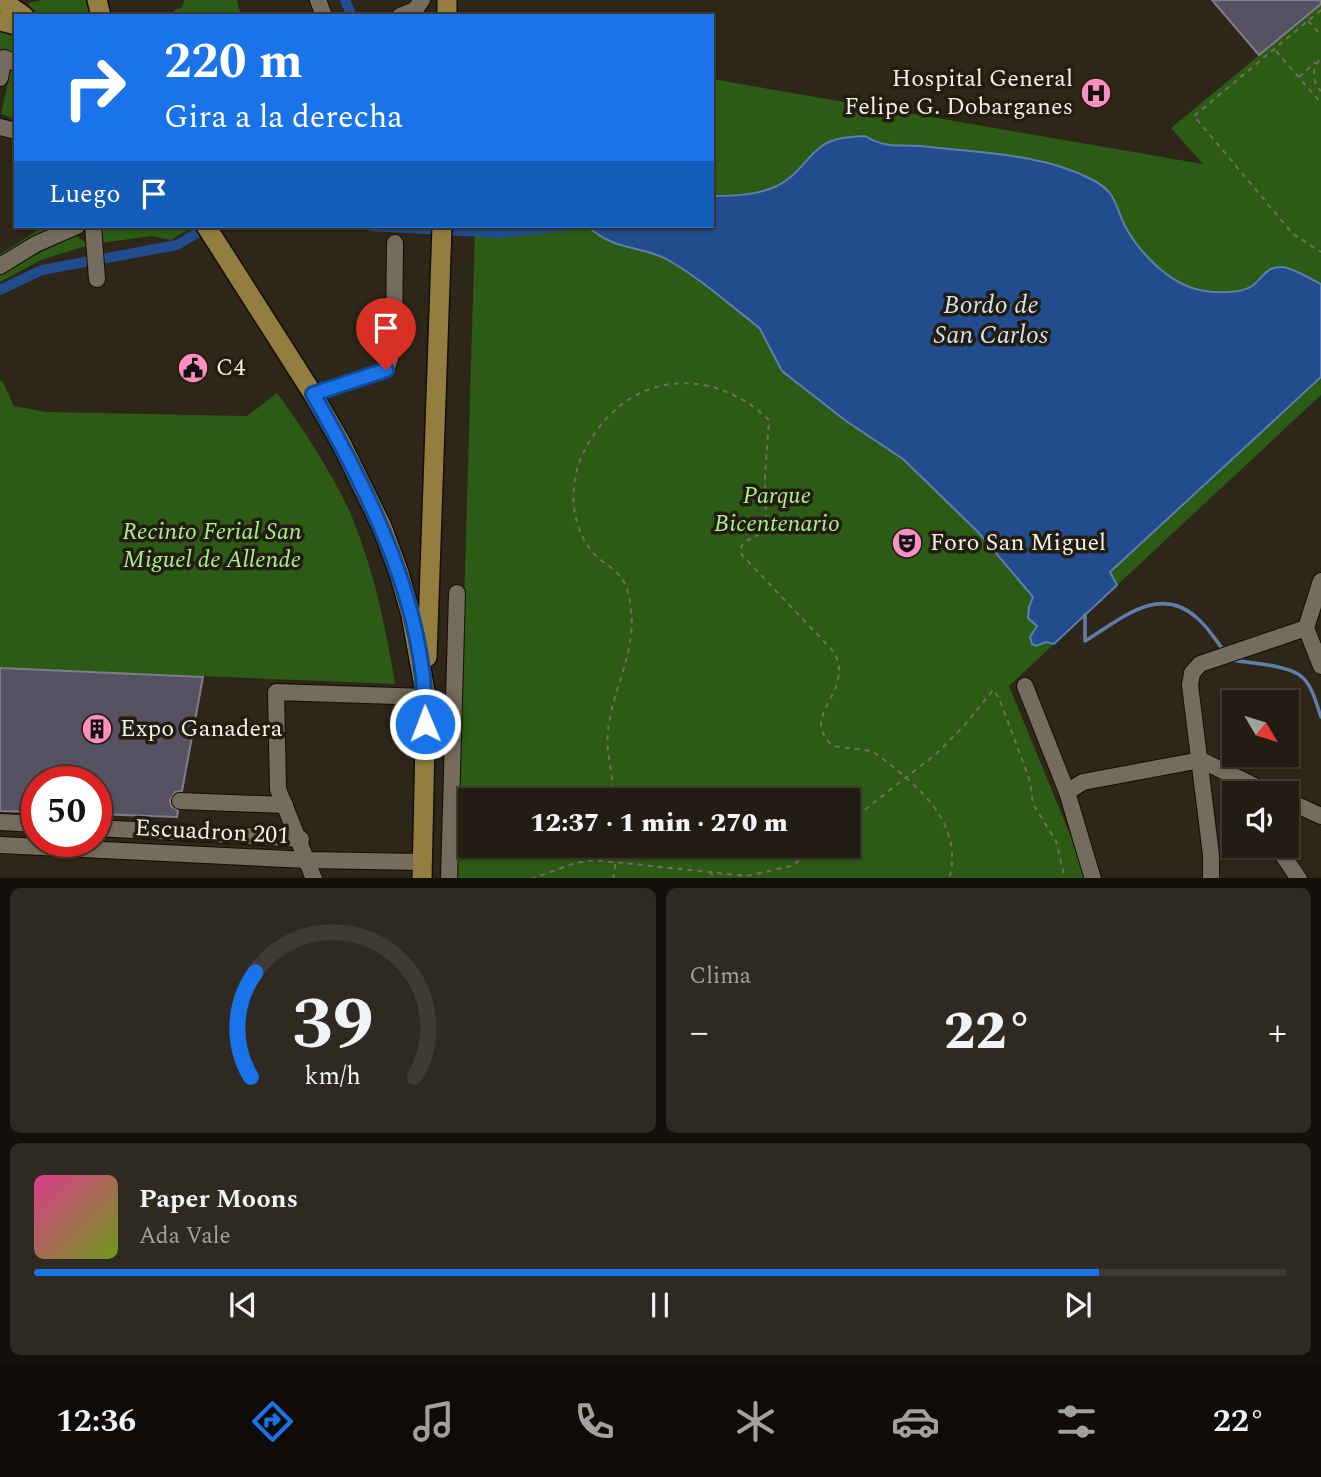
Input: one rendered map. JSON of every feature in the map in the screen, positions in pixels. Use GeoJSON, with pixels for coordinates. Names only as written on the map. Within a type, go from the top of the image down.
{"type":"FeatureCollection","features":[{"type":"Feature","properties":{"kind":"main road"},"geometry":{"type":"LineString","coordinates":[[1,0],[21,14]]}},
{"type":"Feature","properties":{"kind":"main road"},"geometry":{"type":"LineString","coordinates":[[208,229],[313,394],[360,482],[400,573],[411,615],[426,697]]}},
{"type":"Feature","properties":{"kind":"main road"},"geometry":{"type":"LineString","coordinates":[[422,870],[442,231]]}},
{"type":"Feature","properties":{"kind":"street"},"geometry":{"type":"LineString","coordinates":[[405,14],[415,10],[422,0]]}},
{"type":"Feature","properties":{"kind":"street"},"geometry":{"type":"LineString","coordinates":[[0,78],[7,60]]}},
{"type":"Feature","properties":{"kind":"street"},"geometry":{"type":"LineString","coordinates":[[0,267],[36,244],[72,228]]}},
{"type":"Feature","properties":{"kind":"street"},"geometry":{"type":"LineString","coordinates":[[93,228],[97,279]]}},
{"type":"Feature","properties":{"kind":"street"},"geometry":{"type":"LineString","coordinates":[[313,394],[386,370],[394,347],[395,243]]}},
{"type":"Feature","properties":{"kind":"street"},"geometry":{"type":"LineString","coordinates":[[1321,581],[1306,628],[1321,666]]}},
{"type":"Feature","properties":{"kind":"street"},"geometry":{"type":"LineString","coordinates":[[449,874],[457,593]]}},
{"type":"Feature","properties":{"kind":"street"},"geometry":{"type":"LineString","coordinates":[[1211,878],[1201,760],[1190,685],[1192,673],[1200,664],[1306,628]]}},
{"type":"Feature","properties":{"kind":"street"},"geometry":{"type":"LineString","coordinates":[[428,629],[456,629]]}},
{"type":"Feature","properties":{"kind":"street"},"geometry":{"type":"LineString","coordinates":[[1025,686],[1067,792],[1093,878]]}},
{"type":"Feature","properties":{"kind":"street"},"geometry":{"type":"LineString","coordinates":[[314,878],[278,789],[276,692],[426,697]]}},
{"type":"Feature","properties":{"kind":"street"},"geometry":{"type":"LineString","coordinates":[[1067,792],[1083,782],[1201,760],[1243,781]]}},
{"type":"Feature","properties":{"kind":"street"},"geometry":{"type":"LineString","coordinates":[[1228,774],[1233,781]]}},
{"type":"Feature","properties":{"kind":"street"},"geometry":{"type":"LineString","coordinates":[[180,801],[285,805]]}},
{"type":"Feature","properties":{"kind":"street"},"geometry":{"type":"LineString","coordinates":[[1299,806],[1321,816]]}},
{"type":"Feature","properties":{"kind":"street"},"geometry":{"type":"LineString","coordinates":[[0,833],[0,822],[21,823]]}},
{"type":"Feature","properties":{"kind":"street"},"geometry":{"type":"LineString","coordinates":[[112,829],[300,839]]}},
{"type":"Feature","properties":{"kind":"street","name":"Escuadron 201"},"geometry":{"type":"LineString","coordinates":[[0,845],[307,860],[449,874]]}},
{"type":"Feature","properties":{"kind":"street"},"geometry":{"type":"LineString","coordinates":[[1285,858],[1299,878]]}},
{"type":"Feature","properties":{"kind":"path"},"geometry":{"type":"LineString","coordinates":[[1321,10],[1194,116],[1293,234],[1321,251]]}},
{"type":"Feature","properties":{"kind":"path"},"geometry":{"type":"LineString","coordinates":[[1308,21],[1321,35]]}},
{"type":"Feature","properties":{"kind":"path"},"geometry":{"type":"LineString","coordinates":[[1275,49],[1321,103]]}},
{"type":"Feature","properties":{"kind":"path"},"geometry":{"type":"LineString","coordinates":[[1298,77],[1320,59]]}},
{"type":"Feature","properties":{"kind":"path"},"geometry":{"type":"LineString","coordinates":[[1320,59],[1313,74],[1321,91]]}},
{"type":"Feature","properties":{"kind":"path"},"geometry":{"type":"LineString","coordinates":[[610,788],[608,729],[630,647],[631,613],[627,591],[620,576],[596,556],[581,534],[574,509],[574,485],[585,450],[622,402],[665,384],[702,384],[728,392],[760,411],[769,420],[765,477],[766,520],[758,535],[743,543],[740,550],[839,660],[841,672],[820,722],[821,732],[833,746],[871,751],[907,778],[938,812],[952,842],[953,858],[949,878]]}},
{"type":"Feature","properties":{"kind":"path"},"geometry":{"type":"LineString","coordinates":[[860,814],[936,754],[964,726],[993,690],[999,698],[1030,781],[1033,804],[1056,841],[1065,878]]}},
{"type":"Feature","properties":{"kind":"path"},"geometry":{"type":"LineString","coordinates":[[613,878],[615,858]]}},
{"type":"Feature","properties":{"kind":"path"},"geometry":{"type":"LineString","coordinates":[[531,878],[575,863],[594,860],[710,870],[744,877],[791,866],[804,858]]}},
{"type":"Feature","properties":{"kind":"path"},"geometry":{"type":"LineString","coordinates":[[710,870],[715,878]]}},
{"type":"Feature","properties":{"kind":"green space"},"geometry":{"type":"Polygon","coordinates":[[[42,0],[86,0],[90,14],[39,14],[29,3],[42,0]]]}},
{"type":"Feature","properties":{"kind":"green space"},"geometry":{"type":"Polygon","coordinates":[[[184,0],[237,0],[243,14],[175,14],[174,10],[182,7],[184,0]]]}},
{"type":"Feature","properties":{"kind":"green space","name":"Parque Bicentenario"},"geometry":{"type":"Polygon","coordinates":[[[1321,4],[1321,395],[1009,686],[1088,878],[456,878],[458,810],[458,858],[860,858],[860,788],[459,788],[475,228],[714,228],[714,79],[1203,164],[1171,128],[1321,4]]]}},
{"type":"Feature","properties":{"kind":"green space"},"geometry":{"type":"Polygon","coordinates":[[[0,27],[14,30],[14,54],[0,49],[0,27]]]}},
{"type":"Feature","properties":{"kind":"green space"},"geometry":{"type":"Polygon","coordinates":[[[11,69],[14,70],[14,118],[1,114],[11,69]]]}},
{"type":"Feature","properties":{"kind":"green space"},"geometry":{"type":"Polygon","coordinates":[[[42,228],[59,228],[0,260],[0,254],[42,228]]]}},
{"type":"Feature","properties":{"kind":"green space"},"geometry":{"type":"Polygon","coordinates":[[[100,228],[190,228],[171,240],[152,236],[101,243],[100,228]]]}},
{"type":"Feature","properties":{"kind":"green space"},"geometry":{"type":"Polygon","coordinates":[[[75,235],[89,245],[41,260],[0,282],[0,273],[75,235]]]}},
{"type":"Feature","properties":{"kind":"green space","name":"Recinto Ferial San Miguel de Allende"},"geometry":{"type":"Polygon","coordinates":[[[2,380],[14,406],[46,412],[247,416],[277,393],[319,456],[354,522],[379,602],[395,684],[0,668],[2,380]]]}},
{"type":"Feature","properties":{"kind":"water","name":"Bordo de San Carlos"},"geometry":{"type":"Polygon","coordinates":[[[865,136],[886,144],[1031,159],[1073,171],[1093,180],[1111,194],[1125,226],[1138,246],[1156,266],[1188,287],[1212,292],[1247,289],[1268,270],[1277,267],[1287,268],[1321,284],[1321,377],[1110,572],[1117,585],[1054,644],[1032,644],[1030,637],[1037,626],[1028,618],[1033,597],[978,532],[903,459],[846,421],[782,371],[760,329],[701,282],[668,260],[611,242],[592,230],[714,228],[714,196],[769,189],[790,178],[827,143],[865,136]]]}},
{"type":"Feature","properties":{"kind":"building"},"geometry":{"type":"Polygon","coordinates":[[[1212,0],[1321,0],[1321,4],[1259,55],[1212,0]]]}},
{"type":"Feature","properties":{"kind":"building","name":"Expo Ganadera"},"geometry":{"type":"Polygon","coordinates":[[[0,668],[203,677],[182,791],[175,792],[170,800],[171,806],[178,811],[177,817],[112,815],[112,766],[21,766],[21,812],[0,811],[0,668]]]}},
{"type":"Feature","properties":{"kind":"waterway"},"geometry":{"type":"LineString","coordinates":[[345,0],[351,14]]}},
{"type":"Feature","properties":{"kind":"waterway"},"geometry":{"type":"LineString","coordinates":[[0,290],[42,270],[177,245],[206,228]]}},
{"type":"Feature","properties":{"kind":"waterway"},"geometry":{"type":"LineString","coordinates":[[408,228],[501,233],[547,228]]}},
{"type":"Feature","properties":{"kind":"waterway"},"geometry":{"type":"LineString","coordinates":[[1085,615],[1085,641],[1140,608],[1168,604],[1183,608],[1197,618],[1225,652]]}},
{"type":"Feature","properties":{"kind":"waterway"},"geometry":{"type":"LineString","coordinates":[[1232,660],[1279,667],[1296,673],[1309,686],[1321,717]]}},
{"type":"Feature","properties":{"kind":"place","name":"Hospital General Felipe G. Dobarganes"},"geometry":{"type":"Point","coordinates":[1096,93]}},
{"type":"Feature","properties":{"kind":"place","name":"C4"},"geometry":{"type":"Point","coordinates":[193,368]}},
{"type":"Feature","properties":{"kind":"place","name":"Foro San Miguel"},"geometry":{"type":"Point","coordinates":[907,543]}},
{"type":"Feature","properties":{"kind":"place","name":"Expo Ganadera"},"geometry":{"type":"Point","coordinates":[97,729]}},
{"type":"Feature","properties":{"kind":"route"},"geometry":{"type":"LineString","coordinates":[[386,370],[313,394],[341,443],[382,527],[400,573],[411,615],[426,697],[425,724]]}}]}
